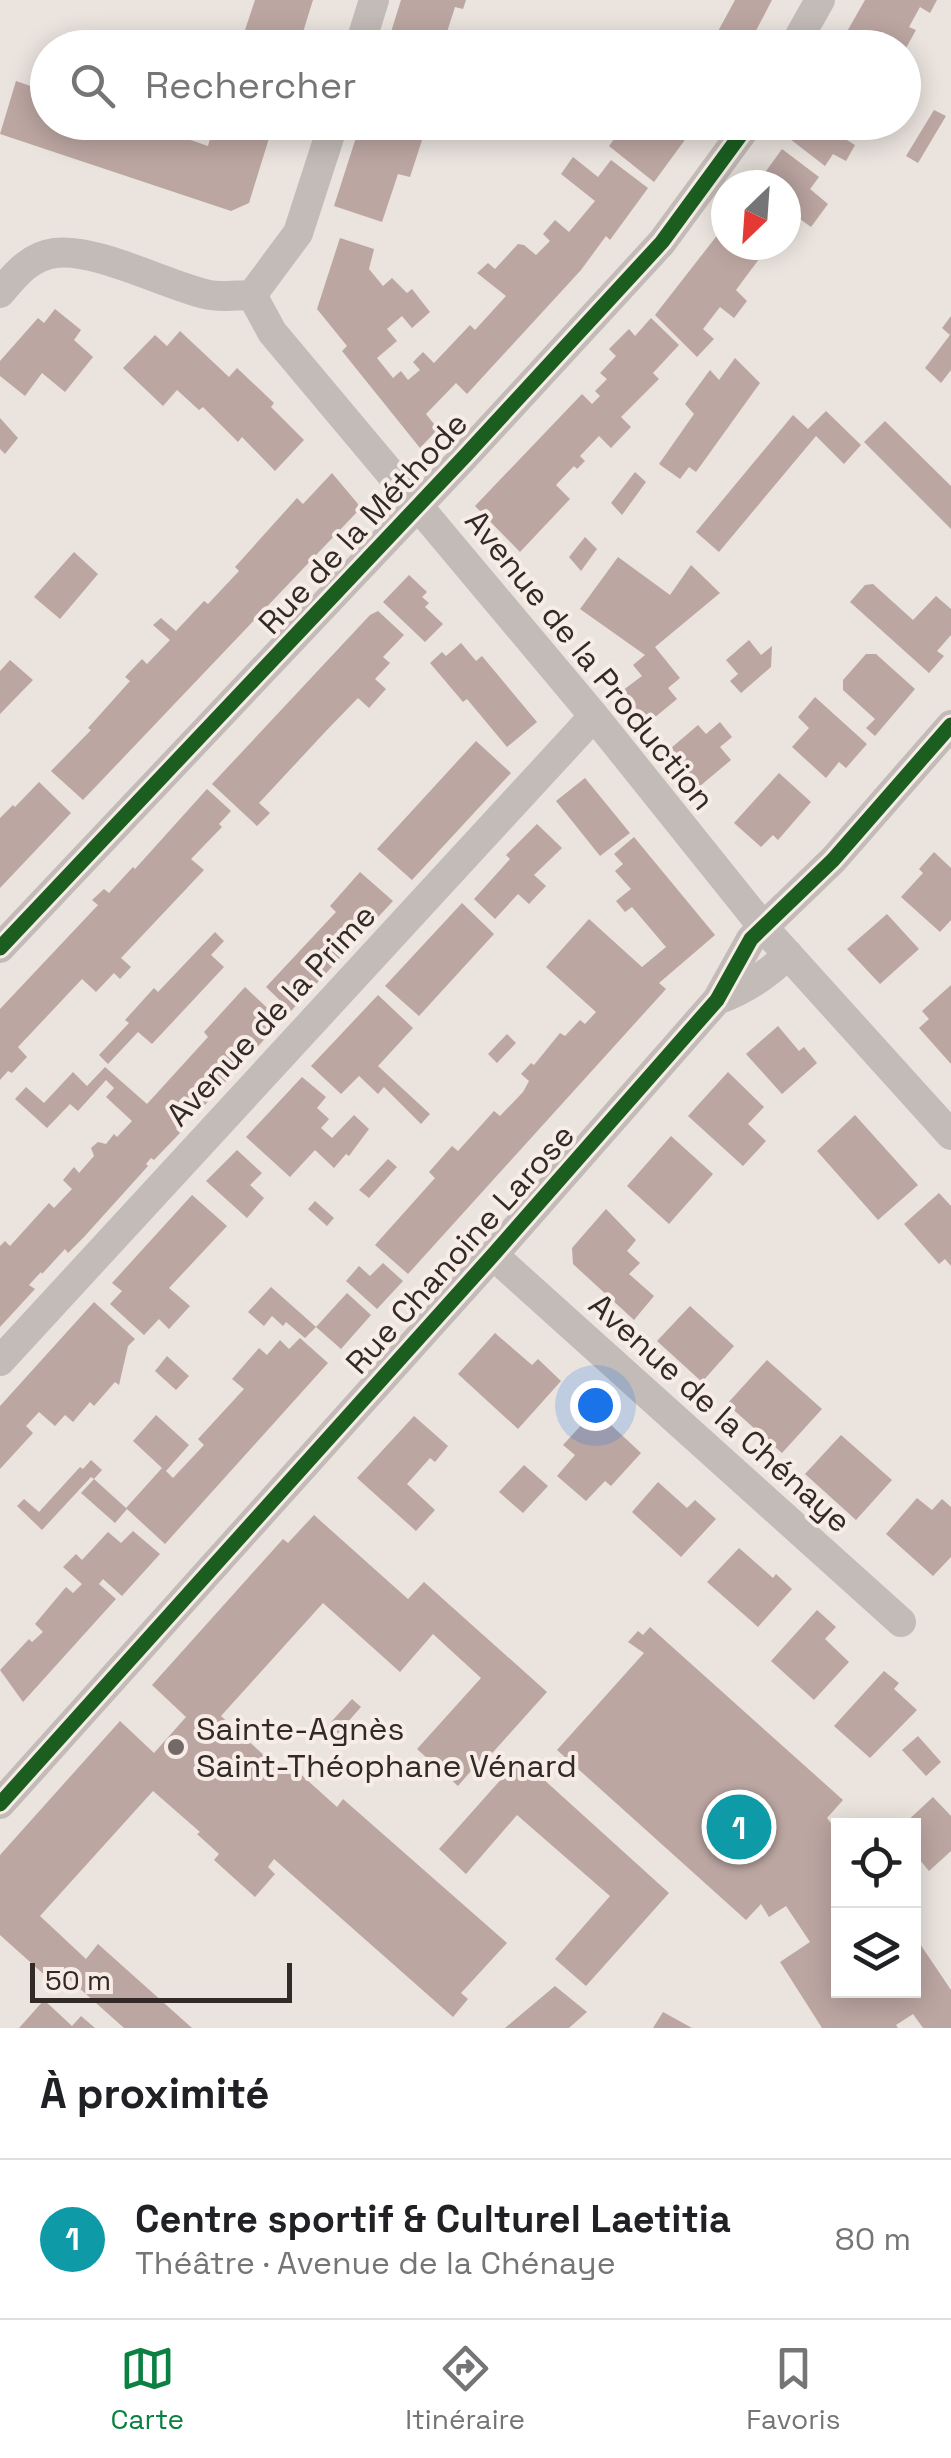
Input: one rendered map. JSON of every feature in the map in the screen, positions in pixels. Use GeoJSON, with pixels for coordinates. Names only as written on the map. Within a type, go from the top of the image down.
{"type":"FeatureCollection","features":[{"type":"Feature","properties":{"kind":"street"},"geometry":{"type":"LineString","coordinates":[[365,30],[374,0]]}},
{"type":"Feature","properties":{"kind":"street"},"geometry":{"type":"LineString","coordinates":[[803,30],[820,0]]}},
{"type":"Feature","properties":{"kind":"street"},"geometry":{"type":"LineString","coordinates":[[0,293],[18,271],[35,259],[55,253],[102,261],[210,296],[252,294],[298,233],[328,140]]}},
{"type":"Feature","properties":{"kind":"street","name":"Rue de la Méthode"},"geometry":{"type":"LineString","coordinates":[[0,948],[662,242],[737,140]]}},
{"type":"Feature","properties":{"kind":"street","name":"Avenue de la Production"},"geometry":{"type":"LineString","coordinates":[[252,294],[272,332],[594,716],[764,928],[951,1134]]}},
{"type":"Feature","properties":{"kind":"street","name":"Avenue de la Prime"},"geometry":{"type":"LineString","coordinates":[[0,1361],[594,716]]}},
{"type":"Feature","properties":{"kind":"street","name":"Rue Chanoine Larose"},"geometry":{"type":"LineString","coordinates":[[717,1000],[722,984],[751,939],[833,860],[951,724]]}},
{"type":"Feature","properties":{"kind":"street","name":"Rue Chanoine Larose"},"geometry":{"type":"LineString","coordinates":[[0,1804],[493,1256],[717,1000],[764,976],[788,954]]}},
{"type":"Feature","properties":{"kind":"street","name":"Avenue de la Chénaye"},"geometry":{"type":"LineString","coordinates":[[493,1256],[901,1622]]}},
{"type":"Feature","properties":{"kind":"building"},"geometry":{"type":"Polygon","coordinates":[[[255,0],[313,0],[304,30],[245,30],[255,0]]]}},
{"type":"Feature","properties":{"kind":"building"},"geometry":{"type":"Polygon","coordinates":[[[401,0],[466,0],[463,9],[455,7],[448,30],[392,30],[401,0]]]}},
{"type":"Feature","properties":{"kind":"building"},"geometry":{"type":"Polygon","coordinates":[[[735,0],[772,0],[756,30],[719,30],[735,0]]]}},
{"type":"Feature","properties":{"kind":"building"},"geometry":{"type":"Polygon","coordinates":[[[865,0],[937,0],[930,13],[920,7],[909,27],[916,30],[848,30],[865,0]]]}},
{"type":"Feature","properties":{"kind":"building"},"geometry":{"type":"Polygon","coordinates":[[[16,81],[30,86],[30,140],[190,140],[208,146],[210,140],[268,140],[249,203],[231,211],[0,134],[16,81]]]}},
{"type":"Feature","properties":{"kind":"building"},"geometry":{"type":"Polygon","coordinates":[[[934,110],[946,116],[918,163],[906,156],[916,140],[921,140],[921,131],[934,110]]]}},
{"type":"Feature","properties":{"kind":"building"},"geometry":{"type":"Polygon","coordinates":[[[355,140],[422,140],[410,177],[398,174],[382,222],[334,206],[355,140]]]}},
{"type":"Feature","properties":{"kind":"building"},"geometry":{"type":"Polygon","coordinates":[[[613,140],[685,140],[654,182],[609,146],[613,140]]]}},
{"type":"Feature","properties":{"kind":"building"},"geometry":{"type":"Polygon","coordinates":[[[791,140],[847,140],[855,145],[846,161],[833,154],[825,166],[791,140]]]}},
{"type":"Feature","properties":{"kind":"building"},"geometry":{"type":"Polygon","coordinates":[[[782,149],[819,177],[810,189],[828,204],[811,227],[801,220],[801,170],[767,170],[782,149]]]}},
{"type":"Feature","properties":{"kind":"building"},"geometry":{"type":"Polygon","coordinates":[[[573,157],[598,177],[611,160],[648,188],[610,240],[606,236],[581,270],[467,394],[456,383],[426,414],[438,429],[420,448],[342,351],[347,346],[317,309],[340,238],[374,249],[369,269],[383,286],[392,278],[407,293],[412,289],[430,312],[412,328],[402,316],[387,329],[397,341],[377,358],[393,378],[401,371],[408,380],[420,370],[413,362],[423,352],[434,363],[470,325],[475,330],[506,296],[477,273],[488,263],[495,269],[518,244],[536,255],[550,241],[543,234],[555,220],[569,232],[595,201],[561,174],[573,157]]]}},
{"type":"Feature","properties":{"kind":"building"},"geometry":{"type":"Polygon","coordinates":[[[711,243],[711,260],[758,260],[736,290],[747,301],[734,318],[720,307],[703,329],[714,339],[697,357],[655,315],[711,243]]]}},
{"type":"Feature","properties":{"kind":"building"},"geometry":{"type":"Polygon","coordinates":[[[55,309],[81,330],[74,340],[93,357],[65,392],[42,373],[25,396],[0,376],[0,361],[38,318],[44,323],[55,309]]]}},
{"type":"Feature","properties":{"kind":"building"},"geometry":{"type":"Polygon","coordinates":[[[951,316],[951,370],[941,383],[925,368],[950,335],[942,328],[951,316]]]}},
{"type":"Feature","properties":{"kind":"building"},"geometry":{"type":"Polygon","coordinates":[[[651,318],[679,345],[653,373],[659,379],[621,417],[631,427],[611,448],[599,436],[580,456],[585,461],[577,469],[574,466],[556,485],[570,499],[520,552],[475,506],[582,394],[592,404],[600,396],[595,391],[607,379],[600,373],[616,356],[609,349],[629,329],[635,336],[651,318]]]}},
{"type":"Feature","properties":{"kind":"building"},"geometry":{"type":"Polygon","coordinates":[[[180,331],[229,377],[237,368],[274,403],[271,407],[304,440],[275,471],[242,437],[238,442],[203,407],[199,410],[177,390],[163,406],[123,368],[155,335],[167,346],[180,331]]]}},
{"type":"Feature","properties":{"kind":"building"},"geometry":{"type":"Polygon","coordinates":[[[735,358],[760,383],[696,472],[689,467],[680,479],[659,464],[694,414],[685,404],[710,370],[719,380],[735,358]]]}},
{"type":"Feature","properties":{"kind":"building"},"geometry":{"type":"Polygon","coordinates":[[[826,411],[861,445],[844,464],[816,436],[719,552],[696,532],[793,415],[808,429],[826,411]]]}},
{"type":"Feature","properties":{"kind":"building"},"geometry":{"type":"Polygon","coordinates":[[[0,418],[18,438],[5,454],[0,449],[0,418]]]}},
{"type":"Feature","properties":{"kind":"building"},"geometry":{"type":"Polygon","coordinates":[[[885,421],[951,486],[951,529],[864,442],[885,421]]]}},
{"type":"Feature","properties":{"kind":"building"},"geometry":{"type":"Polygon","coordinates":[[[635,472],[646,482],[622,515],[611,503],[635,472]]]}},
{"type":"Feature","properties":{"kind":"building"},"geometry":{"type":"Polygon","coordinates":[[[332,473],[358,504],[357,512],[83,800],[51,771],[91,730],[88,728],[130,681],[125,677],[142,659],[147,664],[170,640],[153,625],[161,618],[176,631],[204,601],[208,604],[239,571],[235,567],[297,498],[303,504],[332,473]]]}},
{"type":"Feature","properties":{"kind":"building"},"geometry":{"type":"Polygon","coordinates":[[[585,537],[597,549],[581,571],[569,557],[585,537]]]}},
{"type":"Feature","properties":{"kind":"building"},"geometry":{"type":"Polygon","coordinates":[[[74,552],[98,574],[60,619],[34,597],[74,552]]]}},
{"type":"Feature","properties":{"kind":"building"},"geometry":{"type":"Polygon","coordinates":[[[618,557],[670,595],[691,565],[720,593],[655,647],[680,678],[668,688],[677,699],[648,723],[622,691],[642,676],[633,665],[645,655],[580,609],[618,557]]]}},
{"type":"Feature","properties":{"kind":"building"},"geometry":{"type":"Polygon","coordinates":[[[409,575],[427,592],[422,597],[429,603],[425,607],[443,624],[425,642],[383,602],[409,575]]]}},
{"type":"Feature","properties":{"kind":"building"},"geometry":{"type":"Polygon","coordinates":[[[873,584],[913,620],[936,596],[951,609],[951,635],[937,651],[944,656],[929,673],[850,602],[865,585],[873,584]]]}},
{"type":"Feature","properties":{"kind":"building"},"geometry":{"type":"Polygon","coordinates":[[[378,611],[404,635],[383,657],[390,663],[375,679],[386,689],[369,708],[358,698],[326,731],[259,803],[270,813],[257,826],[212,784],[370,615],[378,611]]]}},
{"type":"Feature","properties":{"kind":"building"},"geometry":{"type":"Polygon","coordinates":[[[749,640],[761,655],[772,646],[771,667],[741,693],[730,681],[738,674],[726,660],[749,640]]]}},
{"type":"Feature","properties":{"kind":"building"},"geometry":{"type":"Polygon","coordinates":[[[461,643],[476,661],[482,656],[537,722],[507,747],[430,663],[461,643]]]}},
{"type":"Feature","properties":{"kind":"building"},"geometry":{"type":"Polygon","coordinates":[[[866,654],[876,654],[915,689],[875,736],[866,728],[875,719],[843,690],[843,680],[866,654]]]}},
{"type":"Feature","properties":{"kind":"building"},"geometry":{"type":"Polygon","coordinates":[[[10,660],[33,680],[0,714],[0,671],[10,660]]]}},
{"type":"Feature","properties":{"kind":"building"},"geometry":{"type":"Polygon","coordinates":[[[815,697],[867,744],[846,768],[839,762],[826,778],[792,747],[809,728],[798,717],[815,697]]]}},
{"type":"Feature","properties":{"kind":"building"},"geometry":{"type":"Polygon","coordinates":[[[720,722],[732,737],[720,747],[731,760],[700,786],[670,749],[698,725],[706,734],[720,722]]]}},
{"type":"Feature","properties":{"kind":"building"},"geometry":{"type":"Polygon","coordinates":[[[476,741],[511,773],[412,880],[377,849],[476,741]]]}},
{"type":"Feature","properties":{"kind":"building"},"geometry":{"type":"Polygon","coordinates":[[[779,773],[811,802],[778,840],[773,835],[761,847],[734,823],[779,773]]]}},
{"type":"Feature","properties":{"kind":"building"},"geometry":{"type":"Polygon","coordinates":[[[585,778],[630,833],[600,856],[556,801],[585,778]]]}},
{"type":"Feature","properties":{"kind":"building"},"geometry":{"type":"Polygon","coordinates":[[[39,782],[71,813],[0,888],[0,818],[39,782]]]}},
{"type":"Feature","properties":{"kind":"building"},"geometry":{"type":"Polygon","coordinates":[[[207,789],[231,811],[219,824],[222,827],[191,859],[204,870],[121,958],[131,967],[120,979],[114,973],[96,992],[82,979],[18,1047],[27,1057],[0,1080],[0,1009],[98,905],[92,900],[104,889],[109,893],[135,869],[207,789]]]}},
{"type":"Feature","properties":{"kind":"building"},"geometry":{"type":"Polygon","coordinates":[[[537,824],[562,848],[534,875],[546,886],[529,904],[518,894],[495,919],[474,899],[510,859],[506,855],[537,824]]]}},
{"type":"Feature","properties":{"kind":"building"},"geometry":{"type":"Polygon","coordinates":[[[634,837],[715,935],[659,983],[666,989],[408,1274],[375,1245],[435,1178],[429,1172],[452,1146],[458,1151],[494,1111],[500,1116],[523,1092],[529,1081],[521,1074],[531,1063],[534,1065],[560,1033],[565,1036],[580,1020],[585,1024],[596,1012],[546,967],[589,919],[642,967],[666,947],[632,907],[625,912],[616,901],[631,889],[615,871],[623,864],[614,854],[634,837]]]}},
{"type":"Feature","properties":{"kind":"building"},"geometry":{"type":"Polygon","coordinates":[[[934,852],[951,868],[951,920],[940,932],[901,897],[923,873],[919,869],[934,852]]]}},
{"type":"Feature","properties":{"kind":"building"},"geometry":{"type":"Polygon","coordinates":[[[360,872],[393,901],[291,1011],[266,987],[336,912],[330,906],[360,872]]]}},
{"type":"Feature","properties":{"kind":"building"},"geometry":{"type":"Polygon","coordinates":[[[462,903],[494,934],[419,1016],[385,986],[462,903]]]}},
{"type":"Feature","properties":{"kind":"building"},"geometry":{"type":"Polygon","coordinates":[[[887,914],[919,949],[880,984],[847,949],[887,914]]]}},
{"type":"Feature","properties":{"kind":"building"},"geometry":{"type":"Polygon","coordinates":[[[215,932],[224,941],[211,955],[224,967],[152,1044],[138,1032],[108,1064],[99,1055],[129,1023],[125,1020],[154,988],[158,992],[215,932]]]}},
{"type":"Feature","properties":{"kind":"building"},"geometry":{"type":"Polygon","coordinates":[[[951,985],[951,1064],[919,1028],[929,1019],[922,1011],[951,985]]]}},
{"type":"Feature","properties":{"kind":"building"},"geometry":{"type":"Polygon","coordinates":[[[245,987],[281,1021],[194,1117],[191,1113],[176,1129],[180,1133],[154,1160],[151,1158],[84,1237],[68,1253],[65,1249],[29,1285],[35,1289],[0,1327],[0,1246],[5,1241],[10,1246],[49,1203],[54,1208],[72,1189],[63,1180],[74,1167],[79,1173],[94,1156],[91,1148],[98,1142],[106,1144],[114,1134],[117,1137],[132,1121],[106,1097],[114,1088],[106,1080],[78,1111],[70,1104],[47,1128],[15,1099],[26,1087],[44,1103],[73,1072],[87,1086],[105,1067],[147,1104],[208,1037],[204,1032],[245,987]]]}},
{"type":"Feature","properties":{"kind":"building"},"geometry":{"type":"Polygon","coordinates":[[[378,995],[413,1028],[378,1066],[430,1114],[421,1124],[384,1087],[378,1094],[359,1076],[341,1094],[311,1066],[378,995]]]}},
{"type":"Feature","properties":{"kind":"building"},"geometry":{"type":"Polygon","coordinates":[[[778,1026],[799,1051],[804,1047],[817,1063],[782,1094],[746,1054],[778,1026]]]}},
{"type":"Feature","properties":{"kind":"building"},"geometry":{"type":"Polygon","coordinates":[[[507,1034],[516,1043],[497,1063],[488,1054],[507,1034]]]}},
{"type":"Feature","properties":{"kind":"building"},"geometry":{"type":"Polygon","coordinates":[[[728,1072],[764,1107],[748,1124],[766,1141],[743,1166],[688,1116],[728,1072]]]}},
{"type":"Feature","properties":{"kind":"building"},"geometry":{"type":"Polygon","coordinates":[[[302,1077],[326,1097],[317,1108],[329,1119],[321,1128],[332,1138],[354,1115],[369,1129],[349,1156],[346,1154],[334,1168],[315,1150],[290,1177],[246,1137],[302,1077]]]}},
{"type":"Feature","properties":{"kind":"building"},"geometry":{"type":"Polygon","coordinates":[[[855,1115],[918,1185],[878,1220],[817,1151],[855,1115]]]}},
{"type":"Feature","properties":{"kind":"building"},"geometry":{"type":"Polygon","coordinates":[[[671,1136],[713,1174],[669,1224],[627,1186],[671,1136]]]}},
{"type":"Feature","properties":{"kind":"building"},"geometry":{"type":"Polygon","coordinates":[[[237,1150],[262,1173],[250,1185],[264,1198],[247,1218],[206,1181],[237,1150]]]}},
{"type":"Feature","properties":{"kind":"building"},"geometry":{"type":"Polygon","coordinates":[[[388,1159],[397,1167],[369,1198],[359,1190],[388,1159]]]}},
{"type":"Feature","properties":{"kind":"building"},"geometry":{"type":"Polygon","coordinates":[[[939,1193],[951,1206],[951,1266],[945,1259],[939,1264],[904,1224],[939,1193]]]}},
{"type":"Feature","properties":{"kind":"building"},"geometry":{"type":"Polygon","coordinates":[[[192,1195],[227,1226],[169,1288],[190,1306],[169,1329],[159,1319],[144,1335],[110,1304],[122,1291],[112,1283],[192,1195]]]}},
{"type":"Feature","properties":{"kind":"building"},"geometry":{"type":"Polygon","coordinates":[[[315,1201],[334,1218],[327,1226],[308,1209],[315,1201]]]}},
{"type":"Feature","properties":{"kind":"building"},"geometry":{"type":"Polygon","coordinates":[[[606,1209],[636,1240],[627,1251],[640,1263],[629,1274],[654,1296],[634,1320],[573,1264],[572,1248],[606,1209]]]}},
{"type":"Feature","properties":{"kind":"building"},"geometry":{"type":"Polygon","coordinates":[[[383,1263],[403,1281],[377,1309],[346,1281],[359,1266],[370,1276],[383,1263]]]}},
{"type":"Feature","properties":{"kind":"building"},"geometry":{"type":"Polygon","coordinates":[[[271,1287],[316,1327],[305,1338],[286,1322],[283,1326],[272,1316],[264,1326],[248,1312],[271,1287]]]}},
{"type":"Feature","properties":{"kind":"building"},"geometry":{"type":"Polygon","coordinates":[[[347,1293],[371,1315],[341,1349],[316,1327],[347,1293]]]}},
{"type":"Feature","properties":{"kind":"building"},"geometry":{"type":"Polygon","coordinates":[[[94,1302],[135,1339],[128,1346],[119,1385],[115,1382],[94,1406],[90,1402],[73,1422],[65,1415],[55,1426],[39,1412],[26,1426],[33,1433],[0,1469],[0,1406],[94,1302]]]}},
{"type":"Feature","properties":{"kind":"building"},"geometry":{"type":"Polygon","coordinates":[[[690,1306],[734,1346],[702,1382],[657,1341],[690,1306]]]}},
{"type":"Feature","properties":{"kind":"building"},"geometry":{"type":"Polygon","coordinates":[[[495,1333],[532,1365],[538,1359],[561,1381],[518,1429],[458,1374],[495,1333]]]}},
{"type":"Feature","properties":{"kind":"building"},"geometry":{"type":"Polygon","coordinates":[[[300,1338],[328,1363],[165,1544],[127,1509],[115,1523],[81,1493],[94,1479],[126,1508],[162,1468],[133,1441],[156,1415],[189,1445],[166,1471],[173,1478],[204,1445],[198,1439],[244,1389],[232,1379],[259,1348],[267,1355],[280,1340],[289,1349],[300,1338]]]}},
{"type":"Feature","properties":{"kind":"building"},"geometry":{"type":"Polygon","coordinates":[[[167,1356],[189,1376],[176,1390],[155,1371],[167,1356]]]}},
{"type":"Feature","properties":{"kind":"building"},"geometry":{"type":"Polygon","coordinates":[[[767,1360],[822,1409],[782,1453],[727,1404],[767,1360]]]}},
{"type":"Feature","properties":{"kind":"building"},"geometry":{"type":"Polygon","coordinates":[[[595,1410],[641,1453],[611,1486],[605,1481],[586,1501],[557,1476],[575,1455],[563,1445],[595,1410]]]}},
{"type":"Feature","properties":{"kind":"building"},"geometry":{"type":"Polygon","coordinates":[[[414,1416],[448,1446],[435,1462],[430,1458],[407,1484],[435,1510],[416,1531],[357,1478],[414,1416]]]}},
{"type":"Feature","properties":{"kind":"building"},"geometry":{"type":"Polygon","coordinates":[[[841,1435],[892,1480],[856,1520],[805,1474],[841,1435]]]}},
{"type":"Feature","properties":{"kind":"building"},"geometry":{"type":"Polygon","coordinates":[[[91,1460],[102,1470],[42,1530],[17,1506],[24,1499],[39,1512],[91,1460]]]}},
{"type":"Feature","properties":{"kind":"building"},"geometry":{"type":"Polygon","coordinates":[[[524,1465],[548,1486],[523,1513],[499,1492],[524,1465]]]}},
{"type":"Feature","properties":{"kind":"building"},"geometry":{"type":"Polygon","coordinates":[[[658,1482],[687,1508],[695,1500],[716,1519],[681,1557],[632,1512],[658,1482]]]}},
{"type":"Feature","properties":{"kind":"building"},"geometry":{"type":"Polygon","coordinates":[[[917,1498],[932,1510],[942,1499],[951,1507],[951,1557],[933,1576],[886,1534],[917,1498]]]}},
{"type":"Feature","properties":{"kind":"building"},"geometry":{"type":"Polygon","coordinates":[[[314,1515],[408,1599],[424,1582],[547,1692],[458,1786],[417,1749],[481,1678],[433,1634],[400,1672],[323,1603],[221,1716],[267,1758],[269,1755],[291,1775],[296,1770],[337,1807],[343,1799],[507,1943],[461,1993],[468,1999],[453,2017],[274,1859],[268,1867],[275,1874],[255,1897],[214,1860],[219,1854],[197,1834],[200,1832],[153,1791],[40,1916],[86,1959],[98,1944],[192,2028],[124,2028],[68,1978],[59,1988],[0,1935],[0,1855],[120,1721],[154,1753],[186,1717],[152,1685],[283,1539],[288,1543],[314,1515]]]}},
{"type":"Feature","properties":{"kind":"building"},"geometry":{"type":"Polygon","coordinates":[[[133,1531],[160,1554],[122,1596],[103,1579],[99,1584],[116,1599],[23,1702],[0,1670],[29,1639],[32,1642],[43,1632],[35,1624],[66,1587],[73,1593],[82,1584],[63,1567],[76,1554],[82,1560],[108,1532],[121,1543],[133,1531]]]}},
{"type":"Feature","properties":{"kind":"building"},"geometry":{"type":"Polygon","coordinates":[[[739,1548],[792,1589],[758,1627],[707,1582],[739,1548]]]}},
{"type":"Feature","properties":{"kind":"building"},"geometry":{"type":"Polygon","coordinates":[[[817,1610],[836,1627],[825,1639],[849,1662],[814,1700],[771,1661],[817,1610]]]}},
{"type":"Feature","properties":{"kind":"building"},"geometry":{"type":"Polygon","coordinates":[[[650,1627],[843,1800],[827,1818],[831,1823],[831,1998],[921,1998],[921,1945],[951,1990],[951,2028],[923,2028],[913,2014],[896,2025],[898,2028],[822,2028],[780,1962],[810,1942],[786,1906],[769,1917],[761,1904],[746,1920],[557,1750],[644,1653],[628,1642],[638,1631],[643,1635],[650,1627]]]}},
{"type":"Feature","properties":{"kind":"building"},"geometry":{"type":"Polygon","coordinates":[[[884,1671],[899,1683],[894,1689],[917,1710],[870,1758],[834,1726],[884,1671]]]}},
{"type":"Feature","properties":{"kind":"building"},"geometry":{"type":"Polygon","coordinates":[[[352,1699],[361,1707],[331,1741],[321,1733],[352,1699]]]}},
{"type":"Feature","properties":{"kind":"building"},"geometry":{"type":"Polygon","coordinates":[[[918,1736],[941,1762],[926,1776],[902,1750],[918,1736]]]}},
{"type":"Feature","properties":{"kind":"building"},"geometry":{"type":"Polygon","coordinates":[[[520,1758],[669,1893],[586,1986],[555,1959],[610,1896],[517,1815],[466,1874],[439,1849],[520,1758]]]}},
{"type":"Feature","properties":{"kind":"building"},"geometry":{"type":"Polygon","coordinates":[[[933,1797],[951,1816],[951,1851],[929,1871],[921,1861],[921,1818],[911,1818],[933,1797]]]}},
{"type":"Feature","properties":{"kind":"building"},"geometry":{"type":"Polygon","coordinates":[[[555,1986],[587,2012],[569,2028],[505,2028],[555,1986]]]}},
{"type":"Feature","properties":{"kind":"building"},"geometry":{"type":"Polygon","coordinates":[[[44,2000],[72,2026],[81,2016],[95,2028],[19,2028],[44,2000]]]}},
{"type":"Feature","properties":{"kind":"building"},"geometry":{"type":"Polygon","coordinates":[[[663,2012],[692,2028],[653,2028],[663,2012]]]}},
{"type":"Feature","properties":{"kind":"cycle path"},"geometry":{"type":"LineString","coordinates":[[0,948],[662,242],[737,140]]}},
{"type":"Feature","properties":{"kind":"cycle path"},"geometry":{"type":"LineString","coordinates":[[0,1804],[717,1000],[751,939],[833,860],[951,725]]}},
{"type":"Feature","properties":{"kind":"place","name":"Sainte-Agnès Saint-Théophane Vénard"},"geometry":{"type":"Point","coordinates":[176,1747]}},
{"type":"Feature","properties":{"kind":"place","name":"Centre sportif & Culturel Laetitia"},"geometry":{"type":"Point","coordinates":[739,1827]}}]}
